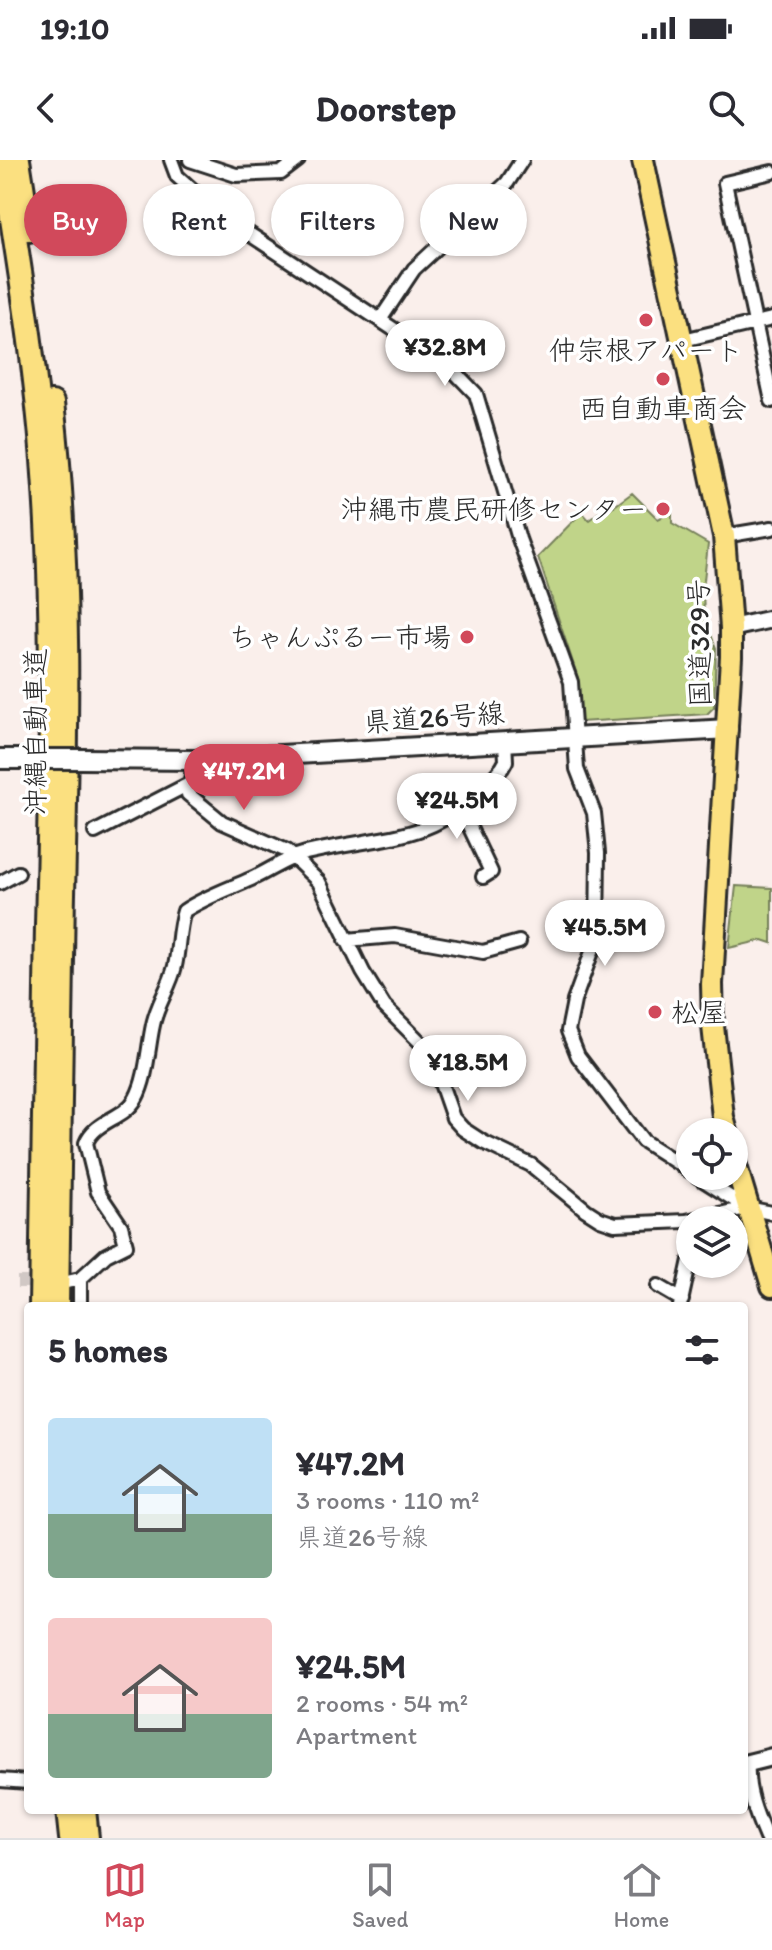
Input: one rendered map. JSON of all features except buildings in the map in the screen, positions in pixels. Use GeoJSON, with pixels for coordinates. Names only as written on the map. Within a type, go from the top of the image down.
{"type":"FeatureCollection","features":[{"type":"Feature","properties":{"kind":"highway","name":"国道329号"},"geometry":{"type":"LineString","coordinates":[[643,160],[724,536],[731,628],[712,984],[713,1026],[725,1118]]}},
{"type":"Feature","properties":{"kind":"highway","name":"沖縄自動車道"},"geometry":{"type":"LineString","coordinates":[[16,162],[43,460],[49,586],[50,787],[41,1302]]}},
{"type":"Feature","properties":{"kind":"highway","name":"沖縄自動車道"},"geometry":{"type":"LineString","coordinates":[[16,162],[43,330],[59,461],[65,583],[66,792],[57,1302]]}},
{"type":"Feature","properties":{"kind":"highway"},"geometry":{"type":"LineString","coordinates":[[748,1211],[772,1286]]}},
{"type":"Feature","properties":{"kind":"highway"},"geometry":{"type":"LineString","coordinates":[[68,1814],[71,1838]]}},
{"type":"Feature","properties":{"kind":"highway"},"geometry":{"type":"LineString","coordinates":[[84,1814],[87,1838]]}},
{"type":"Feature","properties":{"kind":"main road","name":"県道26号線"},"geometry":{"type":"LineString","coordinates":[[0,759],[195,760],[728,729]]}},
{"type":"Feature","properties":{"kind":"street"},"geometry":{"type":"LineString","coordinates":[[171,160],[177,176],[219,214],[448,365],[476,394],[519,539],[571,682],[577,769],[594,813],[598,853],[597,938],[574,1001],[568,1031],[578,1056],[643,1141],[676,1162]]}},
{"type":"Feature","properties":{"kind":"street"},"geometry":{"type":"LineString","coordinates":[[190,160],[236,175],[281,173],[298,160]]}},
{"type":"Feature","properties":{"kind":"street"},"geometry":{"type":"LineString","coordinates":[[380,320],[414,269],[507,183],[522,160]]}},
{"type":"Feature","properties":{"kind":"street"},"geometry":{"type":"LineString","coordinates":[[772,172],[725,183],[772,401]]}},
{"type":"Feature","properties":{"kind":"street"},"geometry":{"type":"LineString","coordinates":[[683,340],[772,319]]}},
{"type":"Feature","properties":{"kind":"street"},"geometry":{"type":"LineString","coordinates":[[724,536],[772,528]]}},
{"type":"Feature","properties":{"kind":"street"},"geometry":{"type":"LineString","coordinates":[[731,628],[772,619]]}},
{"type":"Feature","properties":{"kind":"street"},"geometry":{"type":"LineString","coordinates":[[79,1302],[74,1280],[106,1255],[126,1245],[121,1226],[98,1192],[86,1143],[95,1129],[123,1113],[137,1097],[154,1019],[175,966],[184,911],[293,857],[419,832],[461,809],[502,768],[506,761],[505,740]]}},
{"type":"Feature","properties":{"kind":"street"},"geometry":{"type":"LineString","coordinates":[[195,760],[188,794],[222,822],[287,851],[319,882],[346,940],[384,1006],[430,1052],[453,1118],[463,1129],[531,1165],[600,1219],[615,1224],[676,1221]]}},
{"type":"Feature","properties":{"kind":"street"},"geometry":{"type":"LineString","coordinates":[[95,832],[189,784]]}},
{"type":"Feature","properties":{"kind":"street"},"geometry":{"type":"LineString","coordinates":[[461,809],[491,872],[483,877]]}},
{"type":"Feature","properties":{"kind":"street"},"geometry":{"type":"LineString","coordinates":[[0,883],[18,873]]}},
{"type":"Feature","properties":{"kind":"street"},"geometry":{"type":"LineString","coordinates":[[346,940],[395,936],[483,952],[519,942]]}},
{"type":"Feature","properties":{"kind":"street"},"geometry":{"type":"LineString","coordinates":[[719,1190],[744,1206]]}},
{"type":"Feature","properties":{"kind":"street"},"geometry":{"type":"LineString","coordinates":[[748,1208],[772,1213]]}},
{"type":"Feature","properties":{"kind":"street"},"geometry":{"type":"LineString","coordinates":[[681,1302],[686,1278]]}},
{"type":"Feature","properties":{"kind":"street"},"geometry":{"type":"LineString","coordinates":[[658,1286],[680,1302]]}},
{"type":"Feature","properties":{"kind":"street"},"geometry":{"type":"LineString","coordinates":[[748,1763],[772,1757]]}},
{"type":"Feature","properties":{"kind":"street"},"geometry":{"type":"LineString","coordinates":[[0,1780],[24,1782]]}},
{"type":"Feature","properties":{"kind":"street"},"geometry":{"type":"LineString","coordinates":[[748,1783],[754,1810],[766,1838]]}},
{"type":"Feature","properties":{"kind":"green space"},"geometry":{"type":"Polygon","coordinates":[[[632,493],[658,519],[672,512],[672,523],[708,544],[703,589],[704,616],[716,648],[714,707],[707,714],[580,722],[578,678],[538,557],[582,512],[589,520],[632,493]]]}},
{"type":"Feature","properties":{"kind":"green space"},"geometry":{"type":"Polygon","coordinates":[[[736,886],[772,888],[772,943],[763,940],[729,948],[736,886]]]}},
{"type":"Feature","properties":{"kind":"tunnel"},"geometry":{"type":"LineString","coordinates":[[17,1282],[46,1282]]}},
{"type":"Feature","properties":{"kind":"place","name":"仲宗根アパート"},"geometry":{"type":"Point","coordinates":[646,320]}},
{"type":"Feature","properties":{"kind":"place","name":"西自動車商会"},"geometry":{"type":"Point","coordinates":[663,379]}},
{"type":"Feature","properties":{"kind":"place","name":"沖縄市農民研修センター"},"geometry":{"type":"Point","coordinates":[663,509]}},
{"type":"Feature","properties":{"kind":"place","name":"ちゃんぷるー市場"},"geometry":{"type":"Point","coordinates":[467,637]}},
{"type":"Feature","properties":{"kind":"place","name":"松屋"},"geometry":{"type":"Point","coordinates":[655,1012]}}]}
